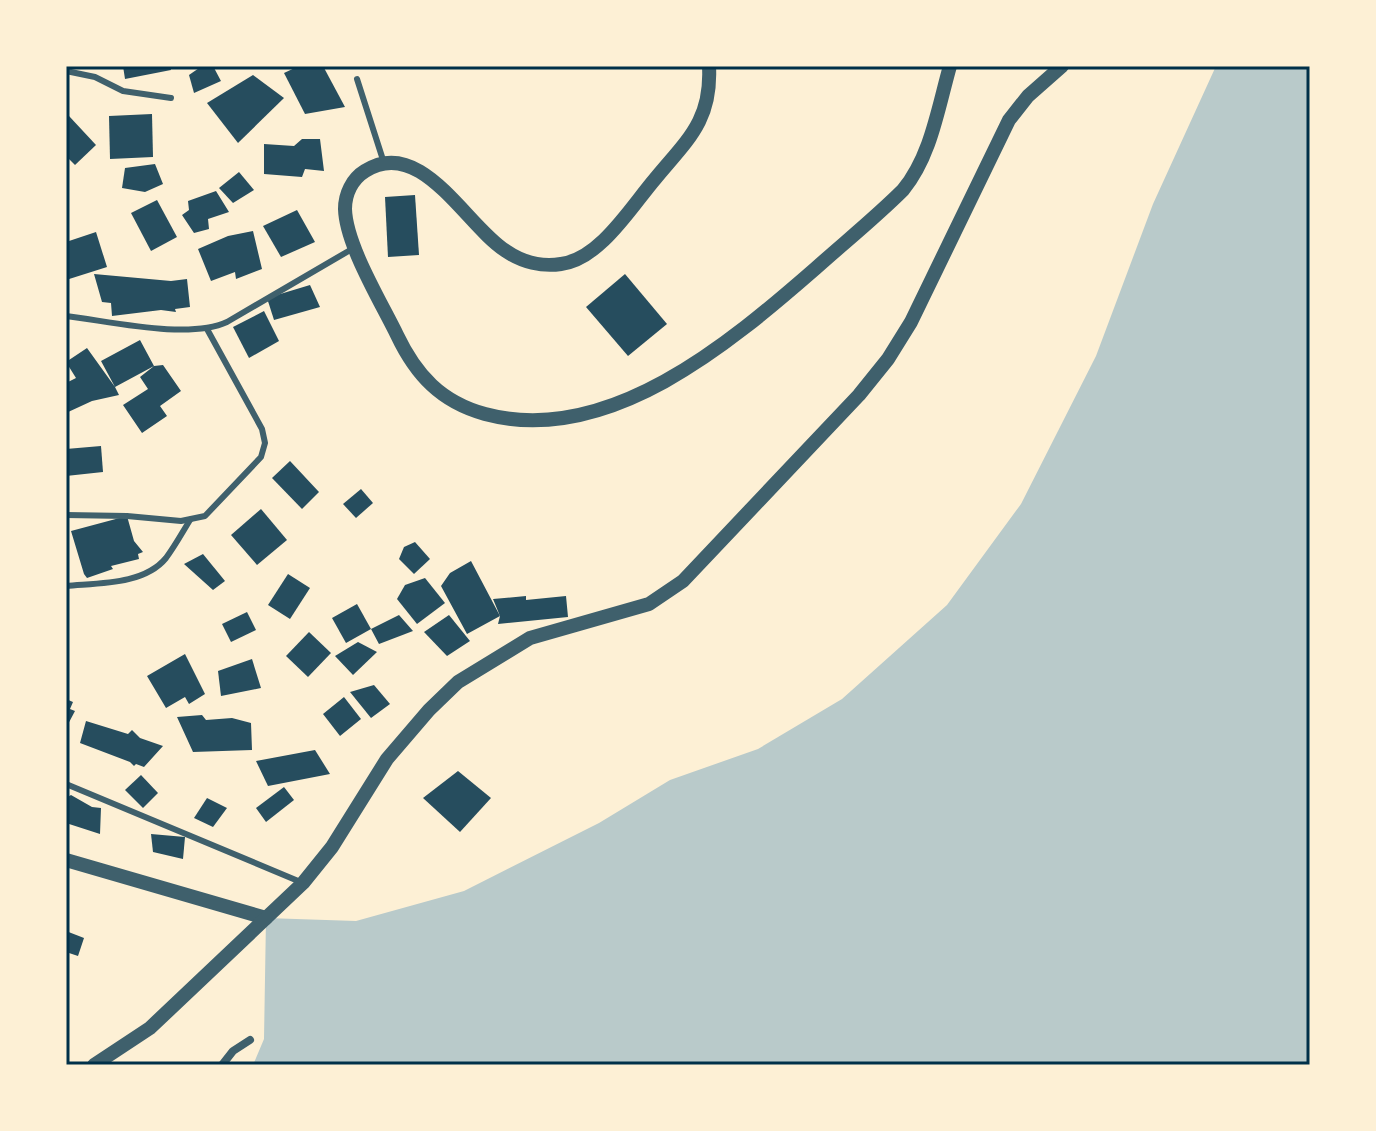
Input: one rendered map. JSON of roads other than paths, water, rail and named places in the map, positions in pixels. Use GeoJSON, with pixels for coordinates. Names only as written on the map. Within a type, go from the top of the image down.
{"type":"FeatureCollection","features":[{"type":"Feature","properties":{"kind":"street"},"geometry":{"type":"LineString","coordinates":[[709,66],[708,100],[699,123],[598,247],[574,262],[545,265],[517,257],[494,242],[422,172],[398,163],[384,164],[360,174],[347,195],[346,220],[355,247],[406,355],[427,383],[442,396],[478,412],[520,421],[562,419],[603,408],[643,392],[741,332],[893,201],[913,178],[920,167],[950,66]]}},
{"type":"Feature","properties":{"kind":"street"},"geometry":{"type":"LineString","coordinates":[[94,1065],[150,1028],[303,883],[332,847],[387,759],[448,690],[530,638],[637,608],[672,590],[859,395],[888,359],[911,322],[1009,120],[1028,96],[1062,66]]}},
{"type":"Feature","properties":{"kind":"street"},"geometry":{"type":"LineString","coordinates":[[66,860],[266,918]]}},
{"type":"Feature","properties":{"kind":"street"},"geometry":{"type":"LineString","coordinates":[[222,1065],[233,1051],[250,1040]]}},
{"type":"Feature","properties":{"kind":"lane"},"geometry":{"type":"LineString","coordinates":[[66,71],[95,77],[123,91],[171,98]]}},
{"type":"Feature","properties":{"kind":"lane"},"geometry":{"type":"LineString","coordinates":[[357,79],[384,164]]}},
{"type":"Feature","properties":{"kind":"lane"},"geometry":{"type":"LineString","coordinates":[[66,316],[185,330],[207,329],[227,322],[355,247]]}},
{"type":"Feature","properties":{"kind":"lane"},"geometry":{"type":"LineString","coordinates":[[66,515],[190,520],[211,511],[256,464],[265,443],[262,429],[207,329]]}},
{"type":"Feature","properties":{"kind":"lane"},"geometry":{"type":"LineString","coordinates":[[66,586],[146,574],[166,558],[190,520]]}},
{"type":"Feature","properties":{"kind":"lane"},"geometry":{"type":"LineString","coordinates":[[66,784],[303,883]]}}]}
